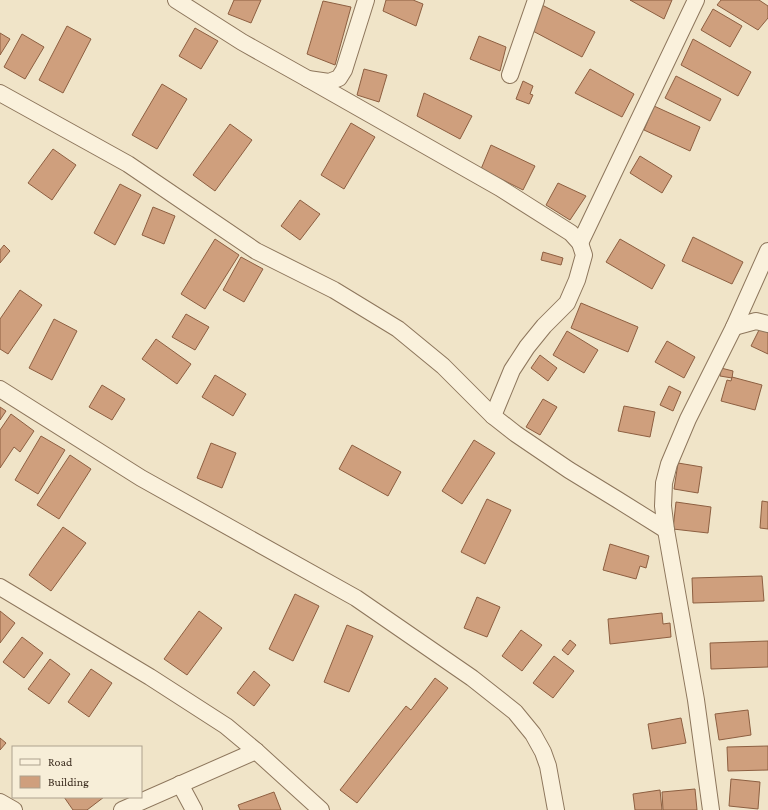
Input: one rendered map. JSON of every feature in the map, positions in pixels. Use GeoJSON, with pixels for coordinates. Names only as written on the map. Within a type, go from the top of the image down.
{"type":"FeatureCollection","features":[{"type":"Feature","properties":{"kind":"street"},"geometry":{"type":"LineString","coordinates":[[176,0],[242,42],[500,188],[571,232],[580,243],[584,255],[577,280],[567,303],[544,326],[527,347],[512,370],[493,416]]}},
{"type":"Feature","properties":{"kind":"street"},"geometry":{"type":"LineString","coordinates":[[308,79],[329,82],[339,78],[344,70],[366,0]]}},
{"type":"Feature","properties":{"kind":"street"},"geometry":{"type":"LineString","coordinates":[[510,75],[536,0]]}},
{"type":"Feature","properties":{"kind":"street"},"geometry":{"type":"LineString","coordinates":[[580,243],[696,0]]}},
{"type":"Feature","properties":{"kind":"street"},"geometry":{"type":"LineString","coordinates":[[0,93],[128,164],[256,251],[334,290],[398,329],[443,366],[493,416],[516,434],[568,470],[666,530]]}},
{"type":"Feature","properties":{"kind":"street"},"geometry":{"type":"LineString","coordinates":[[711,810],[696,700],[666,530],[663,506],[664,483],[669,464],[688,419],[734,327],[768,251]]}},
{"type":"Feature","properties":{"kind":"street"},"geometry":{"type":"LineString","coordinates":[[734,327],[756,321],[768,324]]}},
{"type":"Feature","properties":{"kind":"street"},"geometry":{"type":"LineString","coordinates":[[0,389],[141,478],[356,598],[472,678],[515,712],[533,734],[543,752],[548,766],[556,810]]}},
{"type":"Feature","properties":{"kind":"street"},"geometry":{"type":"LineString","coordinates":[[0,587],[150,677],[226,726],[256,750],[321,810]]}},
{"type":"Feature","properties":{"kind":"street"},"geometry":{"type":"LineString","coordinates":[[122,810],[256,750]]}},
{"type":"Feature","properties":{"kind":"street"},"geometry":{"type":"LineString","coordinates":[[180,784],[194,810]]}},
{"type":"Feature","properties":{"kind":"street"},"geometry":{"type":"LineString","coordinates":[[0,802],[14,810]]}},
{"type":"Feature","properties":{"kind":"building"},"geometry":{"type":"Polygon","coordinates":[[[234,0],[261,0],[251,23],[228,14],[234,0]]]}},
{"type":"Feature","properties":{"kind":"building"},"geometry":{"type":"Polygon","coordinates":[[[386,0],[413,0],[423,4],[416,26],[383,11],[386,0]]]}},
{"type":"Feature","properties":{"kind":"building"},"geometry":{"type":"Polygon","coordinates":[[[630,0],[672,0],[664,19],[630,0]]]}},
{"type":"Feature","properties":{"kind":"building"},"geometry":{"type":"Polygon","coordinates":[[[721,0],[759,0],[768,6],[768,18],[758,30],[717,5],[721,0]]]}},
{"type":"Feature","properties":{"kind":"building"},"geometry":{"type":"Polygon","coordinates":[[[323,1],[351,7],[335,65],[307,54],[323,1]]]}},
{"type":"Feature","properties":{"kind":"building"},"geometry":{"type":"Polygon","coordinates":[[[542,5],[595,32],[582,57],[531,30],[542,5]]]}},
{"type":"Feature","properties":{"kind":"building"},"geometry":{"type":"Polygon","coordinates":[[[713,9],[742,26],[730,47],[701,30],[713,9]]]}},
{"type":"Feature","properties":{"kind":"building"},"geometry":{"type":"Polygon","coordinates":[[[67,26],[91,39],[63,93],[39,80],[67,26]]]}},
{"type":"Feature","properties":{"kind":"building"},"geometry":{"type":"Polygon","coordinates":[[[195,28],[218,41],[201,69],[179,56],[195,28]]]}},
{"type":"Feature","properties":{"kind":"building"},"geometry":{"type":"Polygon","coordinates":[[[0,33],[10,39],[0,55],[0,33]]]}},
{"type":"Feature","properties":{"kind":"building"},"geometry":{"type":"Polygon","coordinates":[[[22,34],[44,47],[25,79],[4,67],[22,34]]]}},
{"type":"Feature","properties":{"kind":"building"},"geometry":{"type":"Polygon","coordinates":[[[479,36],[506,47],[500,71],[470,59],[479,36]]]}},
{"type":"Feature","properties":{"kind":"building"},"geometry":{"type":"Polygon","coordinates":[[[693,39],[751,72],[738,96],[681,65],[693,39]]]}},
{"type":"Feature","properties":{"kind":"building"},"geometry":{"type":"Polygon","coordinates":[[[364,69],[387,75],[379,102],[357,95],[364,69]]]}},
{"type":"Feature","properties":{"kind":"building"},"geometry":{"type":"Polygon","coordinates":[[[590,69],[634,94],[622,117],[575,93],[590,69]]]}},
{"type":"Feature","properties":{"kind":"building"},"geometry":{"type":"Polygon","coordinates":[[[676,76],[721,99],[710,121],[665,98],[676,76]]]}},
{"type":"Feature","properties":{"kind":"building"},"geometry":{"type":"Polygon","coordinates":[[[523,81],[533,86],[530,94],[533,95],[529,104],[516,99],[523,81]]]}},
{"type":"Feature","properties":{"kind":"building"},"geometry":{"type":"Polygon","coordinates":[[[162,84],[187,99],[157,149],[132,135],[162,84]]]}},
{"type":"Feature","properties":{"kind":"building"},"geometry":{"type":"Polygon","coordinates":[[[424,93],[472,116],[460,139],[417,116],[424,93]]]}},
{"type":"Feature","properties":{"kind":"building"},"geometry":{"type":"Polygon","coordinates":[[[654,106],[700,127],[690,151],[644,130],[654,106]]]}},
{"type":"Feature","properties":{"kind":"building"},"geometry":{"type":"Polygon","coordinates":[[[351,123],[375,137],[344,189],[321,175],[351,123]]]}},
{"type":"Feature","properties":{"kind":"building"},"geometry":{"type":"Polygon","coordinates":[[[230,124],[252,140],[215,191],[193,175],[230,124]]]}},
{"type":"Feature","properties":{"kind":"building"},"geometry":{"type":"Polygon","coordinates":[[[491,145],[535,166],[523,190],[481,169],[491,145]]]}},
{"type":"Feature","properties":{"kind":"building"},"geometry":{"type":"Polygon","coordinates":[[[53,149],[76,165],[52,200],[28,183],[53,149]]]}},
{"type":"Feature","properties":{"kind":"building"},"geometry":{"type":"Polygon","coordinates":[[[640,156],[672,176],[662,193],[630,173],[640,156]]]}},
{"type":"Feature","properties":{"kind":"building"},"geometry":{"type":"Polygon","coordinates":[[[558,183],[586,196],[570,220],[546,205],[558,183]]]}},
{"type":"Feature","properties":{"kind":"building"},"geometry":{"type":"Polygon","coordinates":[[[120,184],[141,195],[115,245],[94,233],[120,184]]]}},
{"type":"Feature","properties":{"kind":"building"},"geometry":{"type":"Polygon","coordinates":[[[300,200],[320,214],[300,240],[281,226],[300,200]]]}},
{"type":"Feature","properties":{"kind":"building"},"geometry":{"type":"Polygon","coordinates":[[[153,207],[175,216],[164,244],[142,235],[153,207]]]}},
{"type":"Feature","properties":{"kind":"building"},"geometry":{"type":"Polygon","coordinates":[[[693,237],[743,262],[732,284],[682,261],[693,237]]]}},
{"type":"Feature","properties":{"kind":"building"},"geometry":{"type":"Polygon","coordinates":[[[215,239],[239,255],[205,309],[181,294],[215,239]]]}},
{"type":"Feature","properties":{"kind":"building"},"geometry":{"type":"Polygon","coordinates":[[[620,239],[665,265],[652,289],[606,262],[620,239]]]}},
{"type":"Feature","properties":{"kind":"building"},"geometry":{"type":"Polygon","coordinates":[[[4,245],[10,251],[0,263],[0,250],[4,245]]]}},
{"type":"Feature","properties":{"kind":"building"},"geometry":{"type":"Polygon","coordinates":[[[543,252],[563,258],[561,265],[541,260],[543,252]]]}},
{"type":"Feature","properties":{"kind":"building"},"geometry":{"type":"Polygon","coordinates":[[[241,257],[263,269],[244,302],[223,290],[241,257]]]}},
{"type":"Feature","properties":{"kind":"building"},"geometry":{"type":"Polygon","coordinates":[[[20,290],[42,305],[8,354],[0,349],[0,319],[20,290]]]}},
{"type":"Feature","properties":{"kind":"building"},"geometry":{"type":"Polygon","coordinates":[[[581,303],[638,327],[628,352],[571,328],[581,303]]]}},
{"type":"Feature","properties":{"kind":"building"},"geometry":{"type":"Polygon","coordinates":[[[186,314],[209,327],[195,350],[172,337],[186,314]]]}},
{"type":"Feature","properties":{"kind":"building"},"geometry":{"type":"Polygon","coordinates":[[[54,319],[77,331],[52,380],[29,368],[54,319]]]}},
{"type":"Feature","properties":{"kind":"building"},"geometry":{"type":"Polygon","coordinates":[[[762,324],[768,327],[768,354],[751,346],[762,324]]]}},
{"type":"Feature","properties":{"kind":"building"},"geometry":{"type":"Polygon","coordinates":[[[567,331],[598,350],[584,373],[553,355],[567,331]]]}},
{"type":"Feature","properties":{"kind":"building"},"geometry":{"type":"Polygon","coordinates":[[[156,339],[191,364],[177,384],[142,359],[156,339]]]}},
{"type":"Feature","properties":{"kind":"building"},"geometry":{"type":"Polygon","coordinates":[[[667,341],[695,357],[684,378],[655,362],[667,341]]]}},
{"type":"Feature","properties":{"kind":"building"},"geometry":{"type":"Polygon","coordinates":[[[540,355],[557,368],[548,381],[531,368],[540,355]]]}},
{"type":"Feature","properties":{"kind":"building"},"geometry":{"type":"Polygon","coordinates":[[[721,368],[733,371],[732,378],[720,376],[721,368]]]}},
{"type":"Feature","properties":{"kind":"building"},"geometry":{"type":"Polygon","coordinates":[[[215,375],[246,394],[233,416],[202,397],[215,375]]]}},
{"type":"Feature","properties":{"kind":"building"},"geometry":{"type":"Polygon","coordinates":[[[732,377],[762,385],[755,410],[721,401],[727,380],[731,381],[732,377]]]}},
{"type":"Feature","properties":{"kind":"building"},"geometry":{"type":"Polygon","coordinates":[[[102,385],[125,399],[112,420],[89,407],[102,385]]]}},
{"type":"Feature","properties":{"kind":"building"},"geometry":{"type":"Polygon","coordinates":[[[669,386],[681,392],[673,411],[660,405],[669,386]]]}},
{"type":"Feature","properties":{"kind":"building"},"geometry":{"type":"Polygon","coordinates":[[[543,399],[557,407],[540,435],[526,427],[543,399]]]}},
{"type":"Feature","properties":{"kind":"building"},"geometry":{"type":"Polygon","coordinates":[[[624,406],[655,412],[650,437],[618,431],[624,406]]]}},
{"type":"Feature","properties":{"kind":"building"},"geometry":{"type":"Polygon","coordinates":[[[0,407],[6,411],[0,420],[0,407]]]}},
{"type":"Feature","properties":{"kind":"building"},"geometry":{"type":"Polygon","coordinates":[[[11,414],[34,431],[20,452],[14,447],[0,468],[0,430],[11,414]]]}},
{"type":"Feature","properties":{"kind":"building"},"geometry":{"type":"Polygon","coordinates":[[[41,436],[65,450],[38,494],[15,480],[41,436]]]}},
{"type":"Feature","properties":{"kind":"building"},"geometry":{"type":"Polygon","coordinates":[[[474,440],[495,453],[462,504],[442,491],[474,440]]]}},
{"type":"Feature","properties":{"kind":"building"},"geometry":{"type":"Polygon","coordinates":[[[211,443],[236,453],[222,488],[197,478],[211,443]]]}},
{"type":"Feature","properties":{"kind":"building"},"geometry":{"type":"Polygon","coordinates":[[[352,445],[401,472],[388,496],[339,469],[352,445]]]}},
{"type":"Feature","properties":{"kind":"building"},"geometry":{"type":"Polygon","coordinates":[[[70,455],[91,469],[59,519],[37,505],[70,455]]]}},
{"type":"Feature","properties":{"kind":"building"},"geometry":{"type":"Polygon","coordinates":[[[678,463],[702,467],[698,493],[674,489],[678,463]]]}},
{"type":"Feature","properties":{"kind":"building"},"geometry":{"type":"Polygon","coordinates":[[[487,499],[511,510],[485,564],[461,552],[487,499]]]}},
{"type":"Feature","properties":{"kind":"building"},"geometry":{"type":"Polygon","coordinates":[[[762,501],[768,502],[768,529],[760,528],[762,501]]]}},
{"type":"Feature","properties":{"kind":"building"},"geometry":{"type":"Polygon","coordinates":[[[676,502],[711,507],[708,533],[673,529],[676,502]]]}},
{"type":"Feature","properties":{"kind":"building"},"geometry":{"type":"Polygon","coordinates":[[[63,527],[86,543],[51,591],[29,575],[63,527]]]}},
{"type":"Feature","properties":{"kind":"building"},"geometry":{"type":"Polygon","coordinates":[[[610,544],[649,556],[646,568],[640,566],[636,579],[603,570],[610,544]]]}},
{"type":"Feature","properties":{"kind":"building"},"geometry":{"type":"Polygon","coordinates":[[[762,576],[764,601],[693,603],[692,578],[762,576]]]}},
{"type":"Feature","properties":{"kind":"building"},"geometry":{"type":"Polygon","coordinates":[[[295,594],[319,606],[293,661],[269,649],[295,594]]]}},
{"type":"Feature","properties":{"kind":"building"},"geometry":{"type":"Polygon","coordinates":[[[477,597],[500,607],[487,637],[464,628],[477,597]]]}},
{"type":"Feature","properties":{"kind":"building"},"geometry":{"type":"Polygon","coordinates":[[[0,611],[15,623],[0,643],[0,611]]]}},
{"type":"Feature","properties":{"kind":"building"},"geometry":{"type":"Polygon","coordinates":[[[199,611],[222,628],[187,675],[164,659],[199,611]]]}},
{"type":"Feature","properties":{"kind":"building"},"geometry":{"type":"Polygon","coordinates":[[[662,613],[663,624],[670,623],[671,637],[610,644],[608,619],[662,613]]]}},
{"type":"Feature","properties":{"kind":"building"},"geometry":{"type":"Polygon","coordinates":[[[347,625],[373,636],[349,692],[324,682],[347,625]]]}},
{"type":"Feature","properties":{"kind":"building"},"geometry":{"type":"Polygon","coordinates":[[[521,630],[542,645],[522,671],[502,656],[521,630]]]}},
{"type":"Feature","properties":{"kind":"building"},"geometry":{"type":"Polygon","coordinates":[[[22,637],[43,653],[24,678],[3,662],[22,637]]]}},
{"type":"Feature","properties":{"kind":"building"},"geometry":{"type":"Polygon","coordinates":[[[570,640],[576,645],[568,655],[562,650],[570,640]]]}},
{"type":"Feature","properties":{"kind":"building"},"geometry":{"type":"Polygon","coordinates":[[[768,641],[768,667],[711,669],[710,643],[768,641]]]}},
{"type":"Feature","properties":{"kind":"building"},"geometry":{"type":"Polygon","coordinates":[[[554,656],[574,671],[553,698],[533,683],[554,656]]]}},
{"type":"Feature","properties":{"kind":"building"},"geometry":{"type":"Polygon","coordinates":[[[50,659],[70,674],[49,704],[28,689],[50,659]]]}},
{"type":"Feature","properties":{"kind":"building"},"geometry":{"type":"Polygon","coordinates":[[[91,669],[112,683],[89,717],[68,702],[91,669]]]}},
{"type":"Feature","properties":{"kind":"building"},"geometry":{"type":"Polygon","coordinates":[[[254,671],[270,685],[254,706],[237,693],[254,671]]]}},
{"type":"Feature","properties":{"kind":"building"},"geometry":{"type":"Polygon","coordinates":[[[435,678],[448,688],[357,803],[340,790],[406,706],[411,710],[435,678]]]}},
{"type":"Feature","properties":{"kind":"building"},"geometry":{"type":"Polygon","coordinates":[[[748,710],[751,735],[719,740],[715,714],[748,710]]]}},
{"type":"Feature","properties":{"kind":"building"},"geometry":{"type":"Polygon","coordinates":[[[681,718],[686,743],[652,749],[648,724],[681,718]]]}},
{"type":"Feature","properties":{"kind":"building"},"geometry":{"type":"Polygon","coordinates":[[[0,738],[6,743],[0,750],[0,738]]]}},
{"type":"Feature","properties":{"kind":"building"},"geometry":{"type":"Polygon","coordinates":[[[768,746],[768,770],[728,771],[727,747],[768,746]]]}},
{"type":"Feature","properties":{"kind":"building"},"geometry":{"type":"Polygon","coordinates":[[[731,779],[760,782],[758,809],[729,806],[731,779]]]}},
{"type":"Feature","properties":{"kind":"building"},"geometry":{"type":"Polygon","coordinates":[[[695,789],[697,810],[663,810],[662,792],[695,789]]]}},
{"type":"Feature","properties":{"kind":"building"},"geometry":{"type":"Polygon","coordinates":[[[660,790],[662,810],[635,810],[633,794],[660,790]]]}},
{"type":"Feature","properties":{"kind":"building"},"geometry":{"type":"Polygon","coordinates":[[[274,792],[281,810],[240,810],[238,805],[274,792]]]}},
{"type":"Feature","properties":{"kind":"building"},"geometry":{"type":"Polygon","coordinates":[[[65,798],[103,798],[87,810],[73,810],[65,798]]]}}]}
